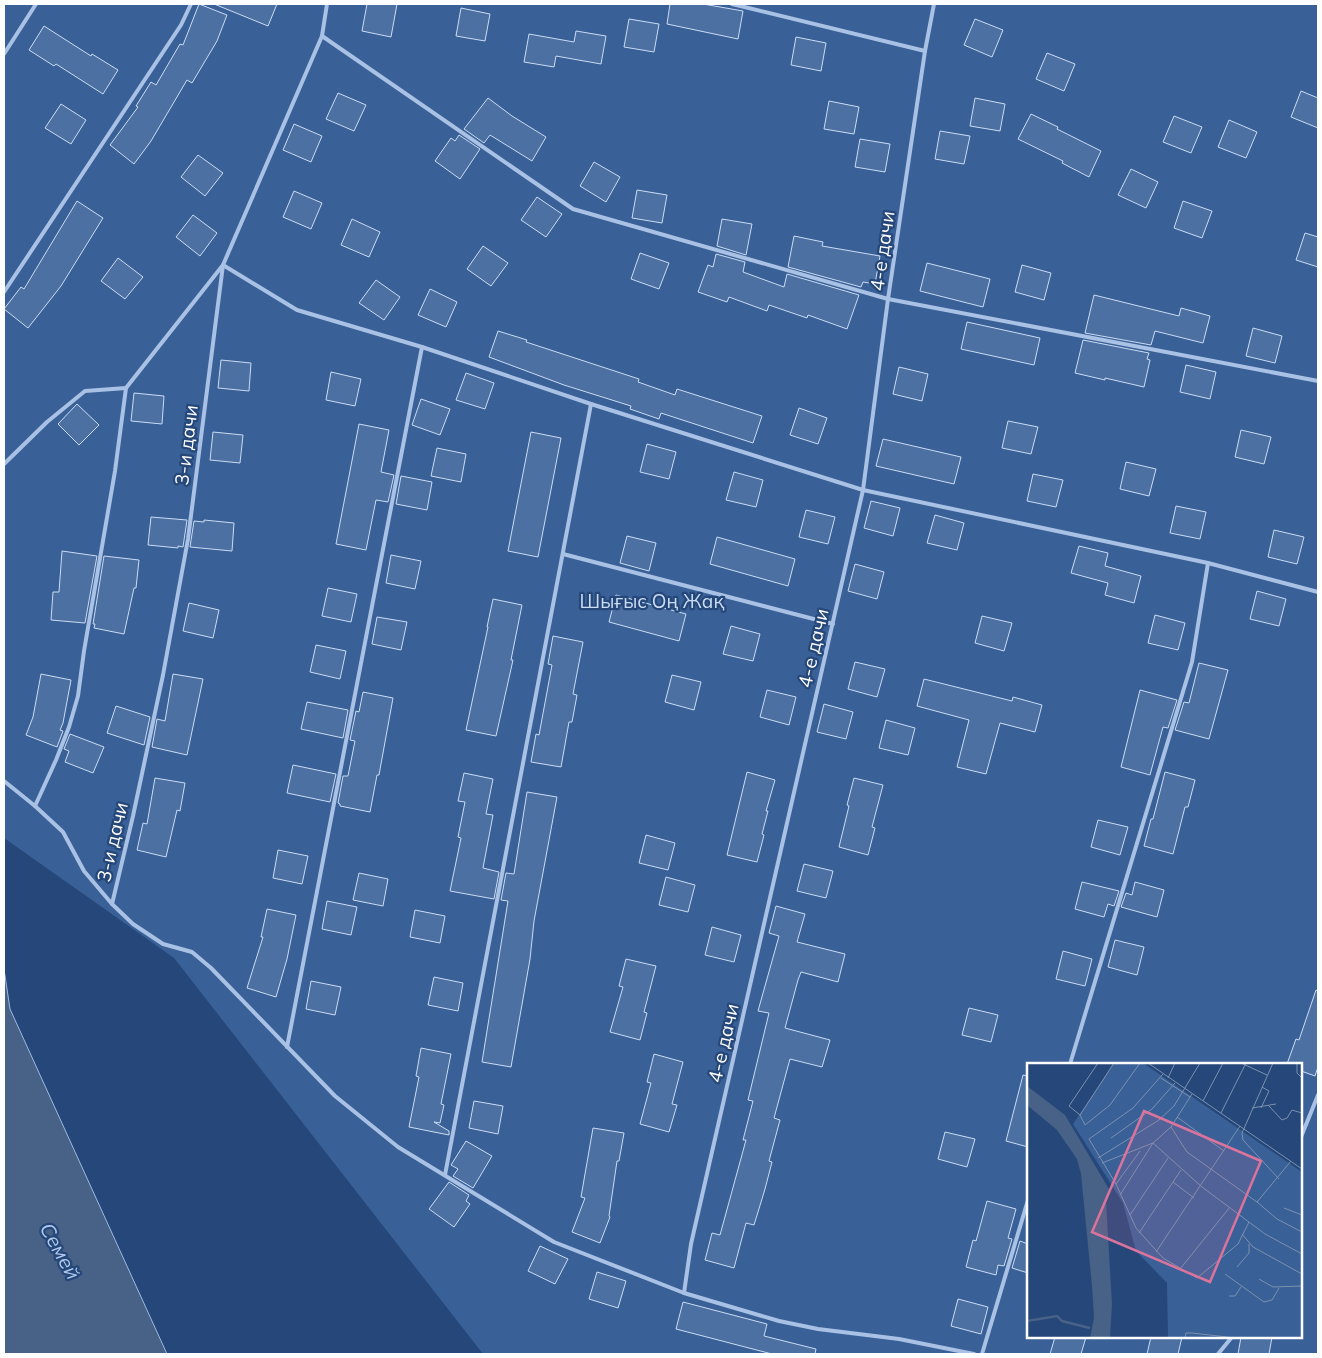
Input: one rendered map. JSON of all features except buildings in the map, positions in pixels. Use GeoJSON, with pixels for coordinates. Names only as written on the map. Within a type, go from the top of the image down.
{"type":"FeatureCollection","features":[{"type":"Feature","properties":{"kind":"lane"},"geometry":{"type":"LineString","coordinates":[[4,54],[36,4]]}},
{"type":"Feature","properties":{"kind":"lane"},"geometry":{"type":"LineString","coordinates":[[4,292],[181,25],[191,4]]}},
{"type":"Feature","properties":{"kind":"lane","name":"3-и дачи"},"geometry":{"type":"LineString","coordinates":[[112,904],[161,685],[188,539],[223,265],[322,36],[327,4]]}},
{"type":"Feature","properties":{"kind":"lane"},"geometry":{"type":"LineString","coordinates":[[732,4],[925,50]]}},
{"type":"Feature","properties":{"kind":"lane","name":"4-е дачи"},"geometry":{"type":"LineString","coordinates":[[684,1293],[691,1244],[863,490],[888,299],[925,50],[934,4]]}},
{"type":"Feature","properties":{"kind":"lane"},"geometry":{"type":"LineString","coordinates":[[322,36],[573,209],[888,299],[1318,381]]}},
{"type":"Feature","properties":{"kind":"lane"},"geometry":{"type":"LineString","coordinates":[[35,806],[69,727],[78,696],[88,623],[115,471],[126,388],[223,265],[297,310],[422,347],[591,404],[863,490],[1208,563],[1318,592]]}},
{"type":"Feature","properties":{"kind":"lane"},"geometry":{"type":"LineString","coordinates":[[287,1047],[422,347]]}},
{"type":"Feature","properties":{"kind":"lane"},"geometry":{"type":"LineString","coordinates":[[4,464],[47,422],[85,391],[126,388]]}},
{"type":"Feature","properties":{"kind":"lane"},"geometry":{"type":"LineString","coordinates":[[444,1175],[591,404]]}},
{"type":"Feature","properties":{"kind":"lane"},"geometry":{"type":"LineString","coordinates":[[563,554],[832,624]]}},
{"type":"Feature","properties":{"kind":"lane"},"geometry":{"type":"LineString","coordinates":[[1070,1063],[1192,662],[1208,563]]}},
{"type":"Feature","properties":{"kind":"lane"},"geometry":{"type":"LineString","coordinates":[[4,781],[63,832],[84,871],[112,904],[133,924],[163,944],[192,952],[211,968],[335,1096],[398,1147],[554,1242],[684,1293],[779,1321],[818,1329],[899,1339],[974,1354]]}},
{"type":"Feature","properties":{"kind":"lane"},"geometry":{"type":"LineString","coordinates":[[1302,1135],[1318,1095]]}},
{"type":"Feature","properties":{"kind":"lane"},"geometry":{"type":"LineString","coordinates":[[982,1354],[1027,1203]]}},
{"type":"Feature","properties":{"kind":"lane"},"geometry":{"type":"LineString","coordinates":[[1218,1354],[1231,1338]]}},
{"type":"Feature","properties":{"kind":"green space","name":"Шығыс Оң Жақ"},"geometry":{"type":"Polygon","coordinates":[[[4,4],[1318,4],[1318,1354],[483,1354],[174,958],[4,838],[4,4]]]}},
{"type":"Feature","properties":{"kind":"water","name":"Семей"},"geometry":{"type":"Polygon","coordinates":[[[4,969],[10,1009],[167,1354],[4,1354],[4,969]]]}}]}
